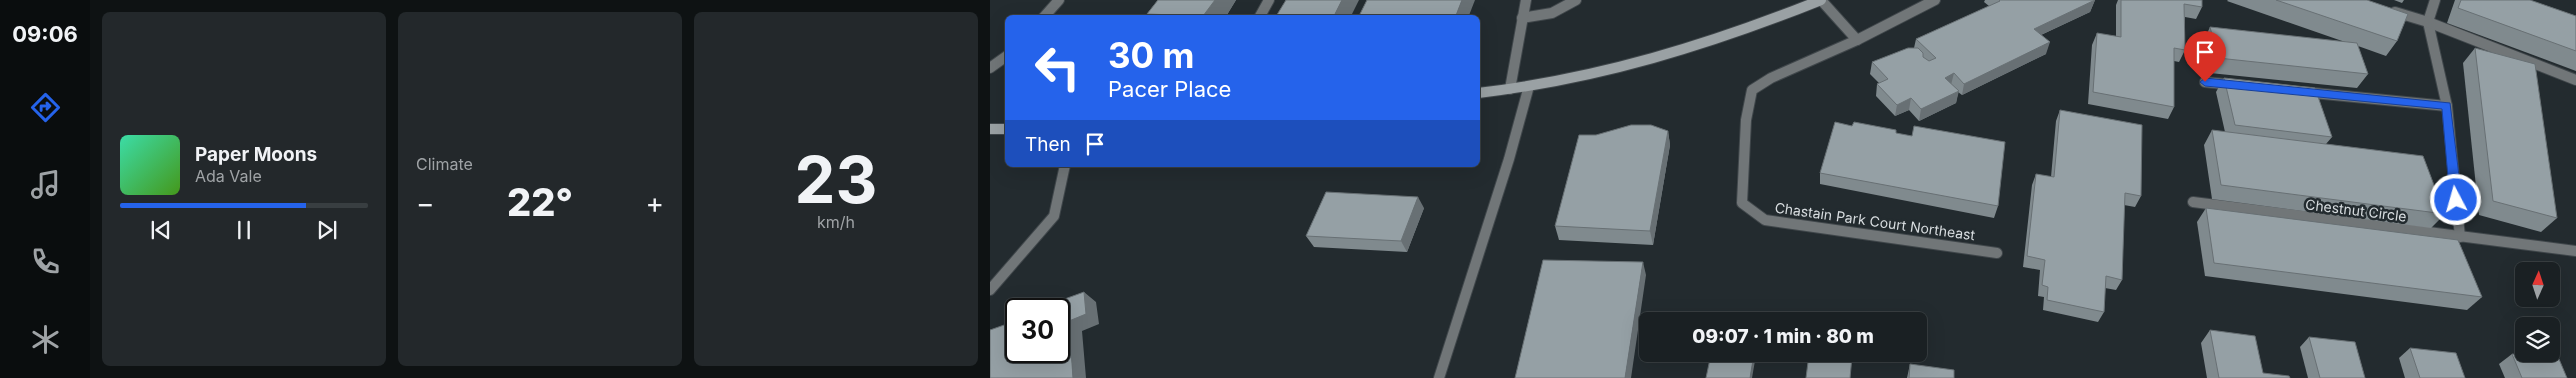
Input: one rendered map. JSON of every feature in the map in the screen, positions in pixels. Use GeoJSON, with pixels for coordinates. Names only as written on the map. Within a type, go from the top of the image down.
{"type":"FeatureCollection","features":[{"type":"Feature","properties":{"kind":"street"},"geometry":{"type":"LineString","coordinates":[[1046,15],[1059,0]]}},
{"type":"Feature","properties":{"kind":"street"},"geometry":{"type":"LineString","coordinates":[[1261,15],[1269,0]]}},
{"type":"Feature","properties":{"kind":"street"},"geometry":{"type":"LineString","coordinates":[[1510,89],[1526,0]]}},
{"type":"Feature","properties":{"kind":"street"},"geometry":{"type":"LineString","coordinates":[[1522,18],[1552,13],[1576,0]]}},
{"type":"Feature","properties":{"kind":"street"},"geometry":{"type":"LineString","coordinates":[[1480,93],[1592,75],[1685,51],[1758,26],[1821,0],[1857,40]]}},
{"type":"Feature","properties":{"kind":"street","name":"Chastain Park Court Northeast"},"geometry":{"type":"LineString","coordinates":[[1935,0],[1857,40],[1771,78],[1752,90],[1746,120],[1742,204],[1765,220],[1997,253]]}},
{"type":"Feature","properties":{"kind":"street"},"geometry":{"type":"LineString","coordinates":[[2435,0],[2428,22],[2447,106],[2460,237]]}},
{"type":"Feature","properties":{"kind":"street"},"geometry":{"type":"LineString","coordinates":[[2384,8],[2428,22],[2576,80]]}},
{"type":"Feature","properties":{"kind":"street"},"geometry":{"type":"LineString","coordinates":[[990,68],[1005,57]]}},
{"type":"Feature","properties":{"kind":"street"},"geometry":{"type":"LineString","coordinates":[[2205,82],[2244,86]]}},
{"type":"Feature","properties":{"kind":"street"},"geometry":{"type":"LineString","coordinates":[[1439,378],[1510,159],[1529,86]]}},
{"type":"Feature","properties":{"kind":"street"},"geometry":{"type":"LineString","coordinates":[[2292,90],[2447,106]]}},
{"type":"Feature","properties":{"kind":"street"},"geometry":{"type":"LineString","coordinates":[[990,129],[1005,129]]}},
{"type":"Feature","properties":{"kind":"street"},"geometry":{"type":"LineString","coordinates":[[990,290],[1054,216],[1065,167]]}},
{"type":"Feature","properties":{"kind":"street","name":"Chestnut Circle"},"geometry":{"type":"LineString","coordinates":[[2193,202],[2576,251]]}},
{"type":"Feature","properties":{"kind":"building"},"geometry":{"type":"Polygon","coordinates":[[[1158,0],[1215,0],[1204,15],[1147,14],[1158,0]]]}},
{"type":"Feature","properties":{"kind":"building"},"geometry":{"type":"Polygon","coordinates":[[[1286,0],[1342,0],[1334,15],[1277,15],[1286,0]]]}},
{"type":"Feature","properties":{"kind":"building"},"geometry":{"type":"Polygon","coordinates":[[[1367,0],[1462,0],[1456,15],[1360,15],[1367,0]]]}},
{"type":"Feature","properties":{"kind":"building"},"geometry":{"type":"Polygon","coordinates":[[[1999,0],[2095,0],[2034,29],[2050,42],[1964,84],[1954,73],[1945,78],[1959,91],[1921,109],[1911,98],[1897,105],[1877,84],[1888,79],[1872,62],[1908,48],[1918,48],[1923,53],[1923,57],[1929,61],[1936,58],[1916,39],[1999,0]]]}},
{"type":"Feature","properties":{"kind":"building"},"geometry":{"type":"Polygon","coordinates":[[[2121,0],[2202,0],[2202,7],[2184,4],[2185,50],[2174,48],[2174,107],[2093,92],[2097,33],[2121,37],[2121,0]]]}},
{"type":"Feature","properties":{"kind":"building"},"geometry":{"type":"Polygon","coordinates":[[[2276,0],[2367,0],[2408,14],[2397,41],[2276,0]]]}},
{"type":"Feature","properties":{"kind":"building"},"geometry":{"type":"Polygon","coordinates":[[[2461,0],[2530,0],[2576,16],[2576,51],[2458,8],[2461,0]]]}},
{"type":"Feature","properties":{"kind":"building"},"geometry":{"type":"Polygon","coordinates":[[[2210,27],[2357,43],[2368,74],[2218,58],[2210,27]]]}},
{"type":"Feature","properties":{"kind":"building"},"geometry":{"type":"Polygon","coordinates":[[[2475,48],[2535,64],[2557,218],[2493,201],[2475,48]]]}},
{"type":"Feature","properties":{"kind":"building"},"geometry":{"type":"Polygon","coordinates":[[[2224,78],[2315,88],[2332,137],[2235,125],[2224,78]]]}},
{"type":"Feature","properties":{"kind":"building"},"geometry":{"type":"Polygon","coordinates":[[[2060,110],[2142,125],[2141,196],[2125,193],[2122,280],[2106,276],[2104,312],[2047,300],[2048,287],[2042,285],[2045,260],[2027,256],[2036,174],[2054,177],[2060,110]]]}},
{"type":"Feature","properties":{"kind":"building"},"geometry":{"type":"Polygon","coordinates":[[[1835,122],[1852,126],[1854,122],[1896,130],[1896,133],[1912,136],[1914,126],[2005,142],[1998,206],[1820,173],[1835,122]]]}},
{"type":"Feature","properties":{"kind":"building"},"geometry":{"type":"Polygon","coordinates":[[[1631,125],[1651,125],[1668,131],[1650,231],[1555,226],[1579,135],[1596,135],[1631,125]]]}},
{"type":"Feature","properties":{"kind":"building"},"geometry":{"type":"Polygon","coordinates":[[[2212,130],[2423,156],[2445,214],[2221,185],[2212,130]]]}},
{"type":"Feature","properties":{"kind":"building"},"geometry":{"type":"Polygon","coordinates":[[[1326,192],[1418,197],[1401,241],[1306,236],[1326,192]]]}},
{"type":"Feature","properties":{"kind":"building"},"geometry":{"type":"Polygon","coordinates":[[[2206,208],[2458,240],[2482,297],[2214,263],[2206,208]]]}},
{"type":"Feature","properties":{"kind":"building"},"geometry":{"type":"Polygon","coordinates":[[[1543,260],[1643,262],[1625,378],[1515,378],[1543,260]]]}},
{"type":"Feature","properties":{"kind":"building"},"geometry":{"type":"Polygon","coordinates":[[[1084,292],[1086,314],[1070,321],[1070,298],[1067,298],[1084,292]]]}},
{"type":"Feature","properties":{"kind":"building"},"geometry":{"type":"Polygon","coordinates":[[[1005,325],[1005,363],[1070,363],[1070,335],[1073,378],[990,378],[990,330],[1005,325]]]}},
{"type":"Feature","properties":{"kind":"building"},"geometry":{"type":"Polygon","coordinates":[[[2210,330],[2255,336],[2263,373],[2289,376],[2290,378],[2219,378],[2210,330]]]}},
{"type":"Feature","properties":{"kind":"building"},"geometry":{"type":"Polygon","coordinates":[[[2309,337],[2355,342],[2365,378],[2320,378],[2309,337]]]}},
{"type":"Feature","properties":{"kind":"building"},"geometry":{"type":"Polygon","coordinates":[[[2410,348],[2456,353],[2465,378],[2420,378],[2410,348]]]}},
{"type":"Feature","properties":{"kind":"building"},"geometry":{"type":"Polygon","coordinates":[[[2560,361],[2567,378],[2522,378],[2515,362],[2560,361]]]}},
{"type":"Feature","properties":{"kind":"building"},"geometry":{"type":"Polygon","coordinates":[[[1709,362],[1753,362],[1750,378],[1706,378],[1709,362]]]}},
{"type":"Feature","properties":{"kind":"building"},"geometry":{"type":"Polygon","coordinates":[[[1808,362],[1852,362],[1850,378],[1806,378],[1808,362]]]}},
{"type":"Feature","properties":{"kind":"building"},"geometry":{"type":"Polygon","coordinates":[[[1910,364],[1954,370],[1954,378],[1909,378],[1910,364]]]}},
{"type":"Feature","properties":{"kind":"route"},"geometry":{"type":"LineString","coordinates":[[2205,82],[2447,106],[2456,200]]}}]}
